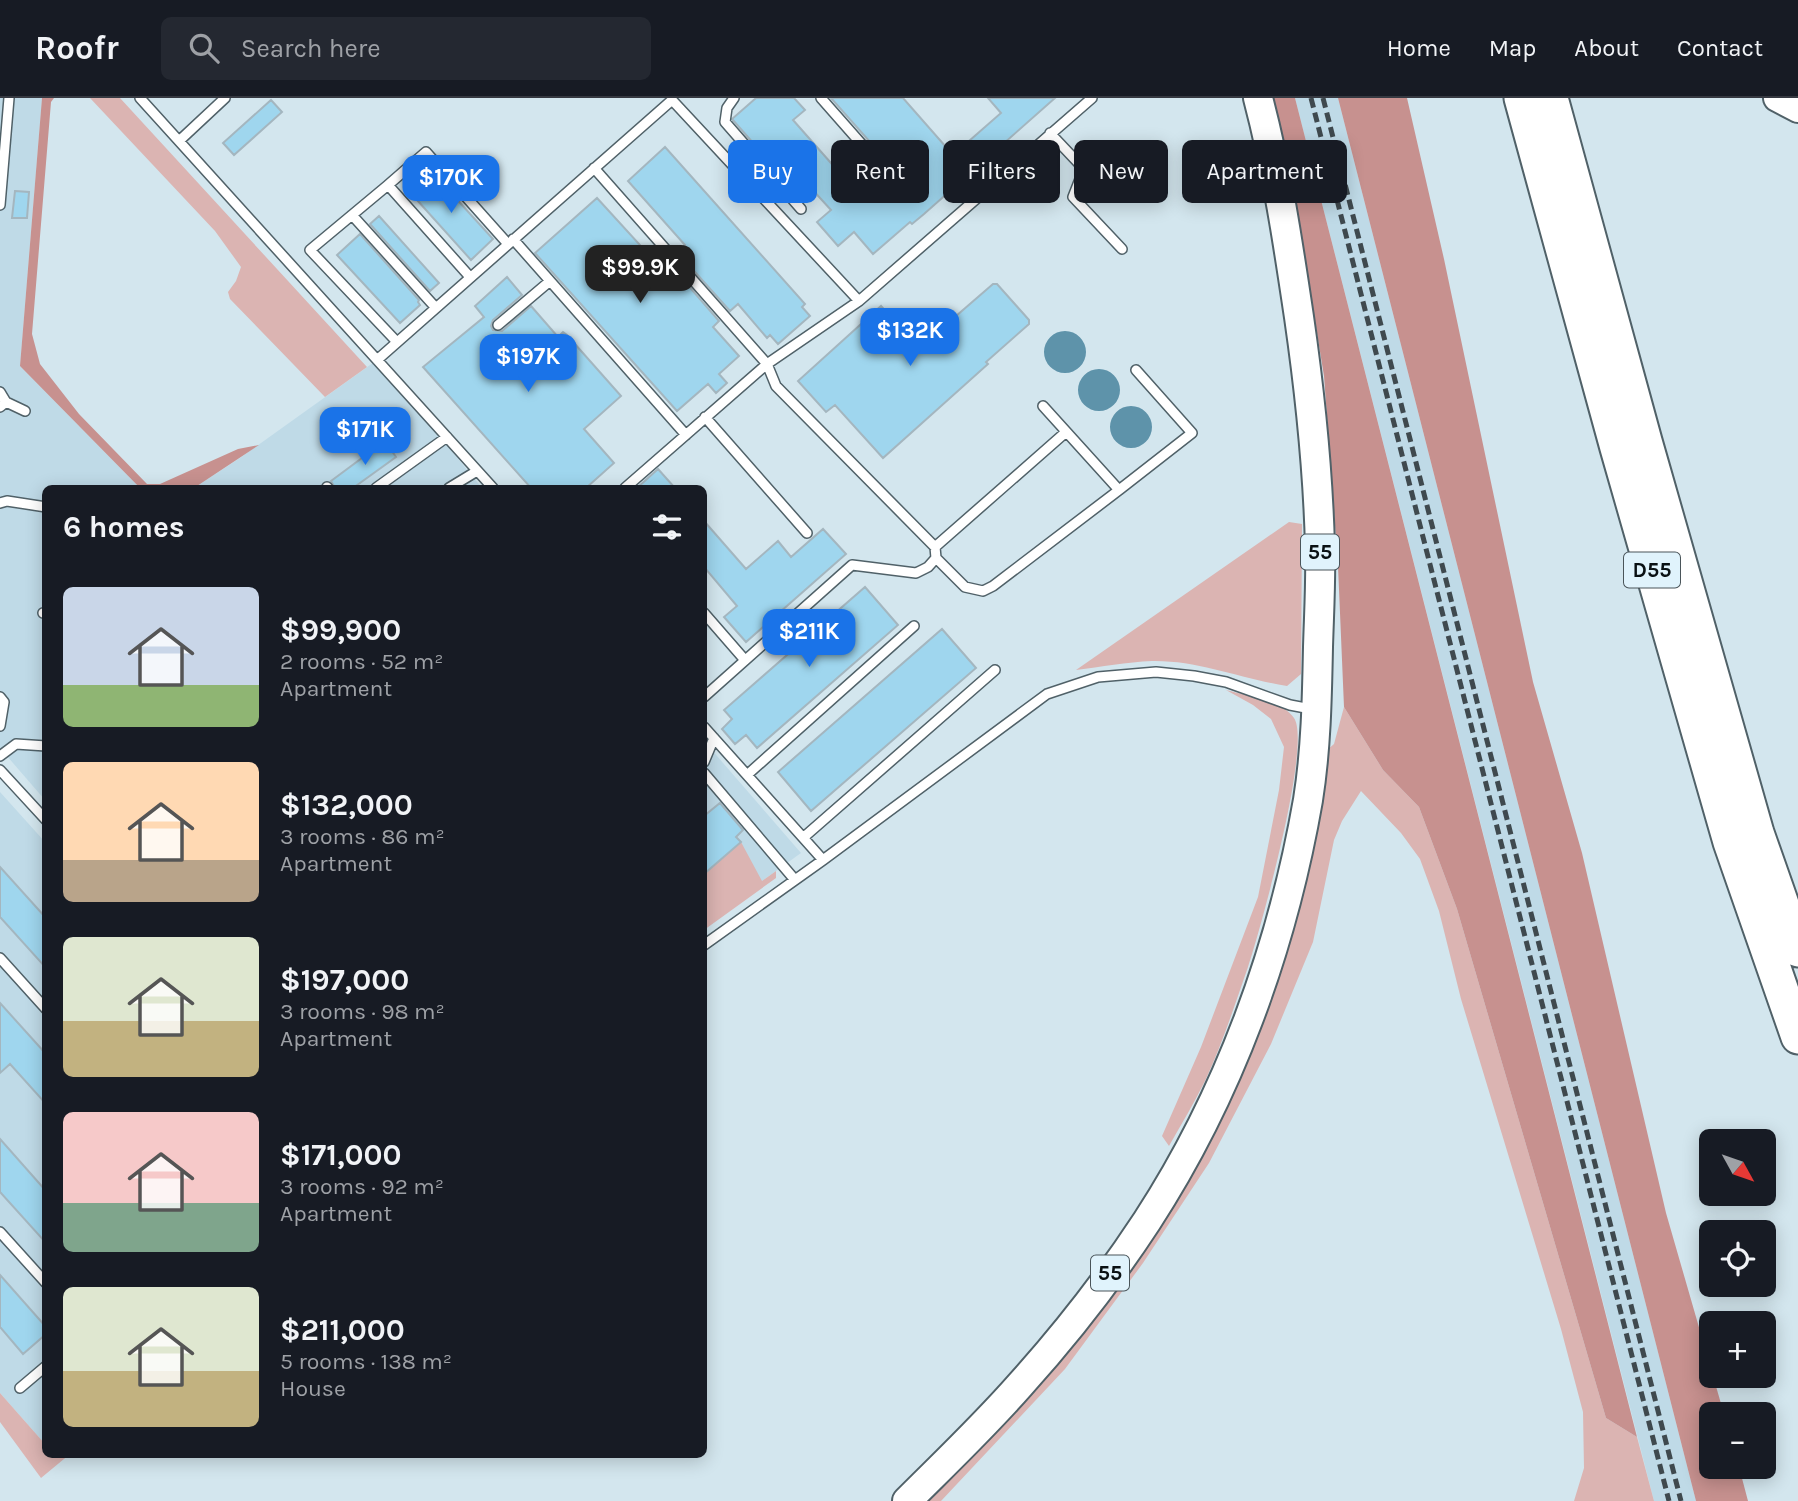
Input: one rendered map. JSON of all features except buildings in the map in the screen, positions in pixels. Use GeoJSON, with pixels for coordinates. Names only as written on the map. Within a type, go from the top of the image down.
{"type":"FeatureCollection","features":[{"type":"Feature","properties":{"kind":"highway","name":"D55"},"geometry":{"type":"LineString","coordinates":[[1521,98],[1730,842],[1798,1037]]}},
{"type":"Feature","properties":{"kind":"highway","name":"D55"},"geometry":{"type":"LineString","coordinates":[[1551,98],[1757,833],[1798,950]]}},
{"type":"Feature","properties":{"kind":"main road","name":"55"},"geometry":{"type":"LineString","coordinates":[[907,1501],[1018,1388],[1104,1282],[1147,1220],[1188,1152],[1226,1078],[1254,1004],[1291,884],[1308,796],[1316,710],[1320,550],[1316,461],[1307,373],[1286,223],[1258,98]]}},
{"type":"Feature","properties":{"kind":"street"},"geometry":{"type":"LineString","coordinates":[[1777,98],[1798,109]]}},
{"type":"Feature","properties":{"kind":"lane"},"geometry":{"type":"LineString","coordinates":[[0,205],[9,98]]}},
{"type":"Feature","properties":{"kind":"lane"},"geometry":{"type":"LineString","coordinates":[[140,98],[490,485]]}},
{"type":"Feature","properties":{"kind":"lane"},"geometry":{"type":"LineString","coordinates":[[179,141],[225,98]]}},
{"type":"Feature","properties":{"kind":"lane"},"geometry":{"type":"LineString","coordinates":[[734,98],[727,108],[725,122],[801,209]]}},
{"type":"Feature","properties":{"kind":"lane"},"geometry":{"type":"LineString","coordinates":[[821,98],[858,140]]}},
{"type":"Feature","properties":{"kind":"lane"},"geometry":{"type":"LineString","coordinates":[[628,485],[767,364],[859,302],[1092,98]]}},
{"type":"Feature","properties":{"kind":"lane"},"geometry":{"type":"LineString","coordinates":[[377,360],[673,99],[859,302]]}},
{"type":"Feature","properties":{"kind":"lane"},"geometry":{"type":"LineString","coordinates":[[1050,133],[1084,169],[1073,197],[1122,249]]}},
{"type":"Feature","properties":{"kind":"lane"},"geometry":{"type":"LineString","coordinates":[[397,342],[310,250],[426,152],[550,281],[686,435]]}},
{"type":"Feature","properties":{"kind":"lane"},"geometry":{"type":"LineString","coordinates":[[594,168],[767,364],[776,386],[935,547],[936,558],[960,584],[975,591],[983,591],[993,586],[1192,433],[1136,370]]}},
{"type":"Feature","properties":{"kind":"lane"},"geometry":{"type":"LineString","coordinates":[[388,185],[470,277]]}},
{"type":"Feature","properties":{"kind":"lane"},"geometry":{"type":"LineString","coordinates":[[352,215],[436,307]]}},
{"type":"Feature","properties":{"kind":"lane"},"geometry":{"type":"LineString","coordinates":[[498,325],[550,281]]}},
{"type":"Feature","properties":{"kind":"lane"},"geometry":{"type":"LineString","coordinates":[[0,392],[3,405],[25,411]]}},
{"type":"Feature","properties":{"kind":"lane"},"geometry":{"type":"LineString","coordinates":[[1043,406],[1119,490]]}},
{"type":"Feature","properties":{"kind":"lane"},"geometry":{"type":"LineString","coordinates":[[705,418],[807,533]]}},
{"type":"Feature","properties":{"kind":"lane"},"geometry":{"type":"LineString","coordinates":[[935,547],[1066,432]]}},
{"type":"Feature","properties":{"kind":"lane"},"geometry":{"type":"LineString","coordinates":[[380,485],[447,437]]}},
{"type":"Feature","properties":{"kind":"lane"},"geometry":{"type":"LineString","coordinates":[[454,485],[477,471]]}},
{"type":"Feature","properties":{"kind":"lane"},"geometry":{"type":"LineString","coordinates":[[0,503],[7,500],[42,507]]}},
{"type":"Feature","properties":{"kind":"lane"},"geometry":{"type":"LineString","coordinates":[[707,694],[852,565],[916,573],[928,567],[936,558]]}},
{"type":"Feature","properties":{"kind":"lane"},"geometry":{"type":"LineString","coordinates":[[707,616],[744,659]]}},
{"type":"Feature","properties":{"kind":"lane"},"geometry":{"type":"LineString","coordinates":[[747,775],[914,626]]}},
{"type":"Feature","properties":{"kind":"lane"},"geometry":{"type":"LineString","coordinates":[[804,838],[995,670]]}},
{"type":"Feature","properties":{"kind":"lane"},"geometry":{"type":"LineString","coordinates":[[707,944],[1046,694],[1098,677],[1156,672],[1226,682],[1290,705],[1316,710]]}},
{"type":"Feature","properties":{"kind":"lane"},"geometry":{"type":"LineString","coordinates":[[0,697],[4,702],[0,726]]}},
{"type":"Feature","properties":{"kind":"lane"},"geometry":{"type":"LineString","coordinates":[[707,730],[823,860]]}},
{"type":"Feature","properties":{"kind":"lane"},"geometry":{"type":"LineString","coordinates":[[707,755],[714,738]]}},
{"type":"Feature","properties":{"kind":"lane"},"geometry":{"type":"LineString","coordinates":[[0,756],[16,744],[42,746]]}},
{"type":"Feature","properties":{"kind":"lane"},"geometry":{"type":"LineString","coordinates":[[0,770],[42,816]]}},
{"type":"Feature","properties":{"kind":"lane"},"geometry":{"type":"LineString","coordinates":[[707,777],[795,880]]}},
{"type":"Feature","properties":{"kind":"lane"},"geometry":{"type":"LineString","coordinates":[[0,958],[42,1005]]}},
{"type":"Feature","properties":{"kind":"lane"},"geometry":{"type":"LineString","coordinates":[[0,1232],[42,1279]]}},
{"type":"Feature","properties":{"kind":"lane"},"geometry":{"type":"LineString","coordinates":[[20,1388],[42,1369]]}},
{"type":"Feature","properties":{"kind":"shaded area"},"geometry":{"type":"Polygon","coordinates":[[[0,98],[42,98],[20,366],[137,485],[42,485],[42,797],[0,748],[0,98]]]}},
{"type":"Feature","properties":{"kind":"shaded area"},"geometry":{"type":"Polygon","coordinates":[[[42,98],[54,98],[51,102],[32,334],[40,364],[79,414],[147,484],[160,484],[238,449],[259,445],[199,485],[137,485],[20,366],[42,98]]]}},
{"type":"Feature","properties":{"kind":"shaded area"},"geometry":{"type":"Polygon","coordinates":[[[90,98],[120,98],[367,367],[325,397],[230,299],[228,292],[241,267],[215,231],[90,98]]]}},
{"type":"Feature","properties":{"kind":"shaded area"},"geometry":{"type":"Polygon","coordinates":[[[1273,98],[1295,98],[1306,140],[1283,140],[1273,98]]]}},
{"type":"Feature","properties":{"kind":"shaded area"},"geometry":{"type":"Polygon","coordinates":[[[1295,98],[1338,98],[1696,1501],[1654,1501],[1322,203],[1347,203],[1347,140],[1306,140],[1295,98]]]}},
{"type":"Feature","properties":{"kind":"shaded area"},"geometry":{"type":"Polygon","coordinates":[[[1338,98],[1407,98],[1444,259],[1533,682],[1582,853],[1666,1213],[1699,1327],[1699,1388],[1716,1388],[1721,1402],[1699,1402],[1699,1479],[1742,1479],[1748,1501],[1696,1501],[1338,98]]]}},
{"type":"Feature","properties":{"kind":"shaded area"},"geometry":{"type":"Polygon","coordinates":[[[1296,203],[1322,203],[1637,1437],[1606,1418],[1457,909],[1419,807],[1383,770],[1344,707],[1338,566],[1324,376],[1296,203]]]}},
{"type":"Feature","properties":{"kind":"shaded area"},"geometry":{"type":"Polygon","coordinates":[[[377,360],[480,485],[199,485],[377,360]]]}},
{"type":"Feature","properties":{"kind":"shaded area"},"geometry":{"type":"Polygon","coordinates":[[[1289,522],[1302,524],[1301,674],[1287,686],[1169,662],[1133,662],[1076,670],[1289,522]]]}},
{"type":"Feature","properties":{"kind":"shaded area"},"geometry":{"type":"Polygon","coordinates":[[[1226,690],[1272,702],[1294,718],[1298,735],[1296,763],[1282,839],[1248,967],[1211,1067],[1169,1146],[1162,1136],[1201,1047],[1258,897],[1279,790],[1284,747],[1271,719],[1226,690]]]}},
{"type":"Feature","properties":{"kind":"shaded area"},"geometry":{"type":"Polygon","coordinates":[[[1344,707],[1383,770],[1419,807],[1457,909],[1606,1418],[1637,1437],[1654,1501],[1574,1501],[1584,1468],[1583,1412],[1561,1329],[1461,999],[1439,911],[1420,859],[1401,833],[1361,791],[1342,821],[1334,840],[1313,942],[1271,1044],[1209,1163],[1143,1263],[1065,1369],[941,1501],[924,1501],[1055,1365],[1270,998],[1304,890],[1326,751],[1334,744],[1344,707]]]}},
{"type":"Feature","properties":{"kind":"shaded area"},"geometry":{"type":"Polygon","coordinates":[[[707,744],[801,853],[762,881],[707,874],[707,744]]]}},
{"type":"Feature","properties":{"kind":"shaded area"},"geometry":{"type":"Polygon","coordinates":[[[0,792],[42,839],[42,1441],[0,1393],[0,792]]]}},
{"type":"Feature","properties":{"kind":"shaded area"},"geometry":{"type":"Polygon","coordinates":[[[741,842],[762,881],[776,871],[776,878],[707,928],[707,871],[741,842]]]}},
{"type":"Feature","properties":{"kind":"shaded area"},"geometry":{"type":"Polygon","coordinates":[[[0,1393],[42,1441],[42,1458],[65,1458],[41,1478],[0,1422],[0,1393]]]}},
{"type":"Feature","properties":{"kind":"water"},"geometry":{"type":"Polygon","coordinates":[[[1065,331],[1080,337],[1086,352],[1080,367],[1065,373],[1050,367],[1044,352],[1050,337],[1065,331]]]}},
{"type":"Feature","properties":{"kind":"water"},"geometry":{"type":"Polygon","coordinates":[[[1099,369],[1114,375],[1120,390],[1114,405],[1099,411],[1084,405],[1078,390],[1084,375],[1099,369]]]}},
{"type":"Feature","properties":{"kind":"water"},"geometry":{"type":"Polygon","coordinates":[[[1131,406],[1146,412],[1152,427],[1146,442],[1131,448],[1116,442],[1110,427],[1116,412],[1131,406]]]}},
{"type":"Feature","properties":{"kind":"railway"},"geometry":{"type":"LineString","coordinates":[[1311,98],[1669,1501]]}},
{"type":"Feature","properties":{"kind":"railway"},"geometry":{"type":"LineString","coordinates":[[1323,98],[1681,1501]]}}]}
